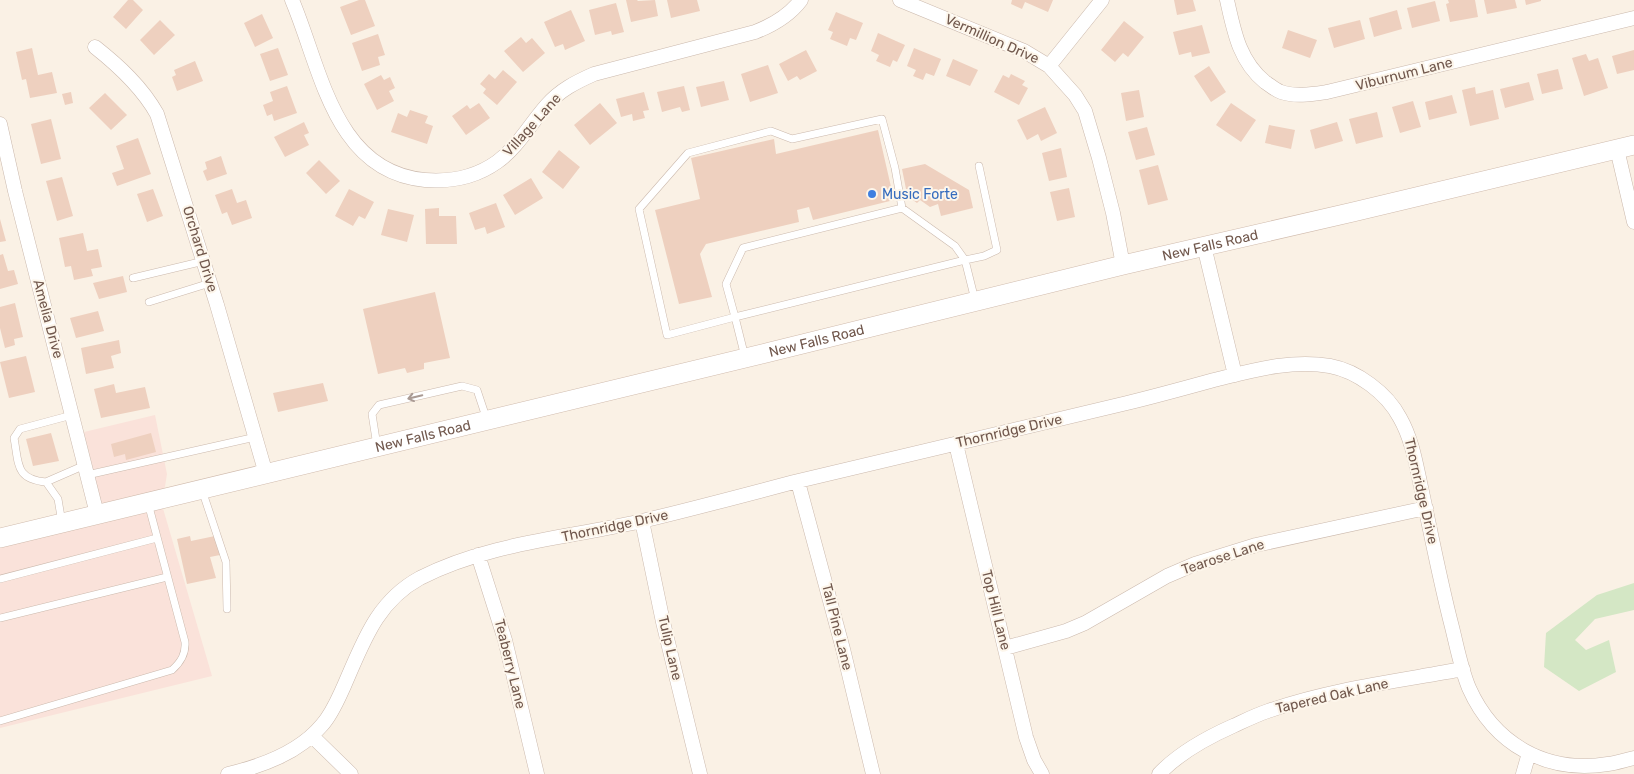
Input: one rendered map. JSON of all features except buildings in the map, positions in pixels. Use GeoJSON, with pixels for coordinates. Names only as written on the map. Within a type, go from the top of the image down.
{"type":"FeatureCollection","features":[{"type":"Feature","properties":{"kind":"main road","name":"New Falls Road"},"geometry":{"type":"LineString","coordinates":[[0,538],[1123,265],[1626,147]]}},
{"type":"Feature","properties":{"kind":"street","name":"Village Lane"},"geometry":{"type":"LineString","coordinates":[[292,0],[330,104],[345,132],[354,144],[367,157],[396,174],[416,179],[438,181],[462,178],[481,171],[497,162],[510,151],[547,105],[570,85],[594,74],[755,32],[773,25],[801,0]]}},
{"type":"Feature","properties":{"kind":"street","name":"Vermillion Drive"},"geometry":{"type":"LineString","coordinates":[[900,0],[1024,51],[1049,66],[1075,95],[1085,111],[1113,213],[1123,265]]}},
{"type":"Feature","properties":{"kind":"street"},"geometry":{"type":"LineString","coordinates":[[1049,66],[1102,0]]}},
{"type":"Feature","properties":{"kind":"street","name":"Viburnum Lane"},"geometry":{"type":"LineString","coordinates":[[1227,0],[1239,49],[1249,66],[1272,87],[1290,94],[1327,92],[1634,18]]}},
{"type":"Feature","properties":{"kind":"street","name":"Orchard Drive"},"geometry":{"type":"LineString","coordinates":[[95,47],[138,86],[150,101],[157,114],[204,261],[266,474]]}},
{"type":"Feature","properties":{"kind":"street","name":"Amelia Drive"},"geometry":{"type":"LineString","coordinates":[[0,124],[2,146],[97,514]]}},
{"type":"Feature","properties":{"kind":"street"},"geometry":{"type":"LineString","coordinates":[[1626,147],[1634,222]]}},
{"type":"Feature","properties":{"kind":"street"},"geometry":{"type":"LineString","coordinates":[[1204,246],[1235,375]]}},
{"type":"Feature","properties":{"kind":"street","name":"Thornridge Drive"},"geometry":{"type":"LineString","coordinates":[[228,774],[274,760],[312,736],[327,720],[363,639],[389,601],[419,579],[460,561],[517,545],[578,535],[642,521],[1265,368],[1317,364],[1335,367],[1365,381],[1380,392],[1401,418],[1414,455],[1447,608],[1463,670],[1480,709],[1494,727],[1506,738],[1529,753],[1552,762],[1607,765],[1634,758]]}},
{"type":"Feature","properties":{"kind":"street","name":"Top Hill Lane"},"geometry":{"type":"LineString","coordinates":[[956,444],[1026,737],[1034,760],[1042,774]]}},
{"type":"Feature","properties":{"kind":"street","name":"Tall Pine Lane"},"geometry":{"type":"LineString","coordinates":[[798,482],[843,649],[873,774]]}},
{"type":"Feature","properties":{"kind":"street","name":"Tearose Lane"},"geometry":{"type":"LineString","coordinates":[[1005,648],[1066,631],[1085,623],[1167,576],[1196,564],[1256,545],[1426,508]]}},
{"type":"Feature","properties":{"kind":"street","name":"Tulip Lane"},"geometry":{"type":"LineString","coordinates":[[642,521],[700,774]]}},
{"type":"Feature","properties":{"kind":"street","name":"Teaberry Lane"},"geometry":{"type":"LineString","coordinates":[[478,555],[505,640],[537,774]]}},
{"type":"Feature","properties":{"kind":"street","name":"Tapered Oak Lane"},"geometry":{"type":"LineString","coordinates":[[1159,774],[1188,750],[1205,740],[1266,712],[1300,701],[1359,687],[1463,670]]}},
{"type":"Feature","properties":{"kind":"street"},"geometry":{"type":"LineString","coordinates":[[312,736],[350,774]]}},
{"type":"Feature","properties":{"kind":"street"},"geometry":{"type":"LineString","coordinates":[[1524,774],[1529,753]]}},
{"type":"Feature","properties":{"kind":"lane"},"geometry":{"type":"LineString","coordinates":[[975,301],[965,260],[955,246],[902,208],[895,168],[882,119],[792,139],[771,131],[688,153],[639,209],[667,335],[735,317],[965,260],[984,256],[997,250],[979,166]]}},
{"type":"Feature","properties":{"kind":"lane"},"geometry":{"type":"LineString","coordinates":[[746,358],[726,284],[743,248],[902,208]]}},
{"type":"Feature","properties":{"kind":"lane"},"geometry":{"type":"LineString","coordinates":[[133,278],[204,261]]}},
{"type":"Feature","properties":{"kind":"lane"},"geometry":{"type":"LineString","coordinates":[[149,302],[210,283]]}},
{"type":"Feature","properties":{"kind":"lane"},"geometry":{"type":"LineString","coordinates":[[377,447],[372,414],[379,405],[462,386],[477,390],[486,420]]}},
{"type":"Feature","properties":{"kind":"lane"},"geometry":{"type":"LineString","coordinates":[[72,415],[20,430],[14,438],[21,469],[25,476],[34,481],[46,482],[86,470],[256,436]]}},
{"type":"Feature","properties":{"kind":"lane"},"geometry":{"type":"LineString","coordinates":[[46,482],[58,499],[62,523]]}},
{"type":"Feature","properties":{"kind":"lane"},"geometry":{"type":"LineString","coordinates":[[202,490],[226,562],[226,609]]}},
{"type":"Feature","properties":{"kind":"lane"},"geometry":{"type":"LineString","coordinates":[[0,721],[172,670],[184,654],[185,642],[148,502]]}},
{"type":"Feature","properties":{"kind":"lane"},"geometry":{"type":"LineString","coordinates":[[0,579],[157,538]]}},
{"type":"Feature","properties":{"kind":"lane"},"geometry":{"type":"LineString","coordinates":[[0,618],[167,577]]}},
{"type":"Feature","properties":{"kind":"shaded area"},"geometry":{"type":"Polygon","coordinates":[[[155,415],[167,474],[162,505],[212,676],[0,728],[0,545],[105,519],[84,432],[155,415]]]}},
{"type":"Feature","properties":{"kind":"green space"},"geometry":{"type":"Polygon","coordinates":[[[1634,583],[1634,610],[1595,619],[1575,640],[1586,650],[1609,640],[1616,672],[1579,691],[1544,667],[1546,633],[1597,595],[1634,583]]]}},
{"type":"Feature","properties":{"kind":"place","name":"Music Forte"},"geometry":{"type":"Point","coordinates":[872,194]}}]}
